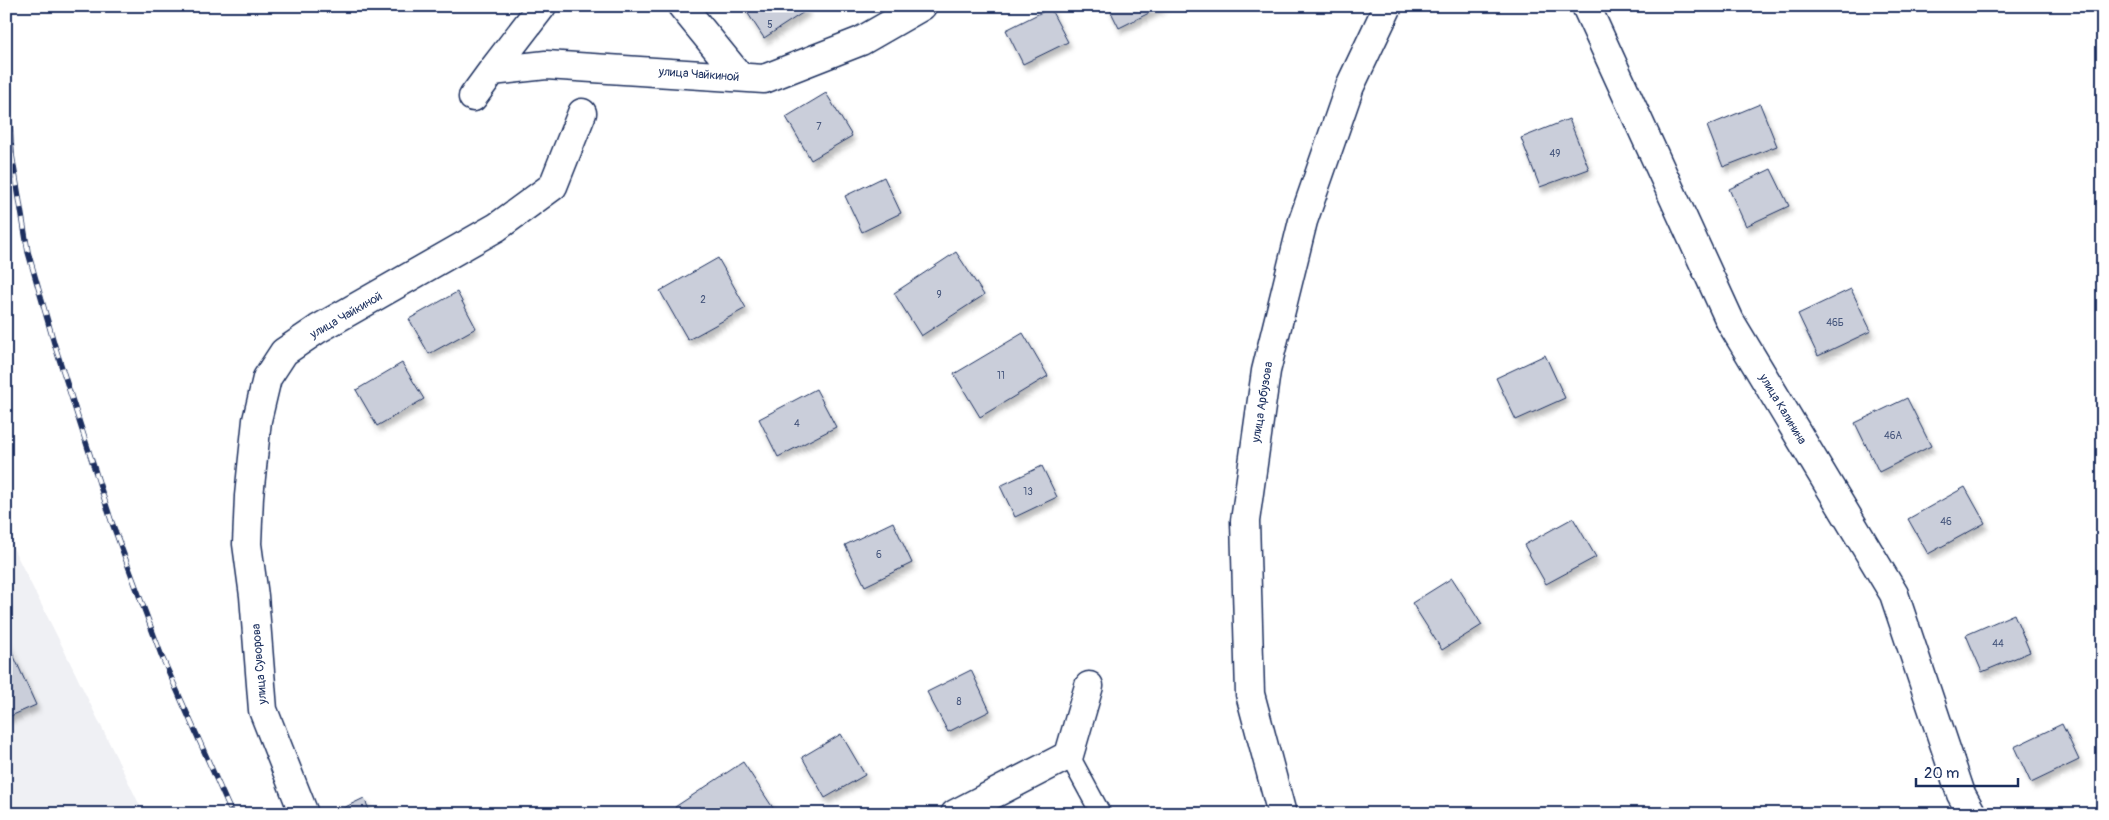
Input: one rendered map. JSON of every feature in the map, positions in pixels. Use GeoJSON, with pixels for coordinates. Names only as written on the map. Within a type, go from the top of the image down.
{"type":"FeatureCollection","features":[{"type":"Feature","properties":{"kind":"street"},"geometry":{"type":"LineString","coordinates":[[473,97],[542,6]]}},
{"type":"Feature","properties":{"kind":"street"},"geometry":{"type":"LineString","coordinates":[[682,6],[740,76]]}},
{"type":"Feature","properties":{"kind":"street","name":"улица Чайкиной"},"geometry":{"type":"LineString","coordinates":[[492,71],[546,65],[764,79],[861,41],[922,6]]}},
{"type":"Feature","properties":{"kind":"street","name":"улица Арбузова"},"geometry":{"type":"LineString","coordinates":[[1282,814],[1250,694],[1245,521],[1266,371],[1303,221],[1350,86],[1388,6]]}},
{"type":"Feature","properties":{"kind":"street","name":"улица Калинина"},"geometry":{"type":"LineString","coordinates":[[1586,6],[1730,321],[1894,594],[1961,794],[1972,814]]}},
{"type":"Feature","properties":{"kind":"street","name":"улица Чайкиной"},"geometry":{"type":"LineString","coordinates":[[254,596],[247,544],[249,496],[258,420],[267,378],[284,352],[318,329],[497,226],[553,186],[582,112]]}},
{"type":"Feature","properties":{"kind":"street","name":"улица Суворова"},"geometry":{"type":"LineString","coordinates":[[254,596],[263,710],[304,814]]}},
{"type":"Feature","properties":{"kind":"street"},"geometry":{"type":"LineString","coordinates":[[955,814],[1069,755],[1090,686]]}},
{"type":"Feature","properties":{"kind":"lane"},"geometry":{"type":"LineString","coordinates":[[1069,755],[1101,814]]}},
{"type":"Feature","properties":{"kind":"shaded area"},"geometry":{"type":"Polygon","coordinates":[[[6,534],[62,646],[144,814],[6,814],[6,534]]]}},
{"type":"Feature","properties":{"kind":"building"},"geometry":{"type":"Polygon","coordinates":[[[743,6],[804,6],[807,10],[764,38],[743,6]]]}},
{"type":"Feature","properties":{"kind":"building"},"geometry":{"type":"Polygon","coordinates":[[[1108,6],[1163,6],[1119,28],[1108,6]]]}},
{"type":"Feature","properties":{"kind":"building"},"geometry":{"type":"Polygon","coordinates":[[[1050,8],[1068,42],[1023,64],[1006,30],[1050,8]]]}},
{"type":"Feature","properties":{"kind":"building"},"geometry":{"type":"Polygon","coordinates":[[[826,93],[852,136],[811,160],[786,117],[826,93]]]}},
{"type":"Feature","properties":{"kind":"building"},"geometry":{"type":"Polygon","coordinates":[[[1760,104],[1777,146],[1723,167],[1707,126],[1760,104]]]}},
{"type":"Feature","properties":{"kind":"building"},"geometry":{"type":"Polygon","coordinates":[[[1569,119],[1589,169],[1540,187],[1521,138],[1569,119]]]}},
{"type":"Feature","properties":{"kind":"building"},"geometry":{"type":"Polygon","coordinates":[[[1771,169],[1789,206],[1746,226],[1729,189],[1771,169]]]}},
{"type":"Feature","properties":{"kind":"building"},"geometry":{"type":"Polygon","coordinates":[[[884,177],[901,213],[862,232],[845,196],[884,177]]]}},
{"type":"Feature","properties":{"kind":"building"},"geometry":{"type":"Polygon","coordinates":[[[956,252],[984,295],[921,336],[894,293],[956,252]]]}},
{"type":"Feature","properties":{"kind":"building"},"geometry":{"type":"Polygon","coordinates":[[[718,258],[746,308],[688,340],[660,291],[718,258]]]}},
{"type":"Feature","properties":{"kind":"building"},"geometry":{"type":"Polygon","coordinates":[[[1851,289],[1871,331],[1818,356],[1798,314],[1851,289]]]}},
{"type":"Feature","properties":{"kind":"building"},"geometry":{"type":"Polygon","coordinates":[[[457,292],[476,328],[429,354],[409,319],[457,292]]]}},
{"type":"Feature","properties":{"kind":"building"},"geometry":{"type":"Polygon","coordinates":[[[1023,333],[1048,376],[980,417],[954,374],[1023,333]]]}},
{"type":"Feature","properties":{"kind":"building"},"geometry":{"type":"Polygon","coordinates":[[[1545,355],[1565,398],[1516,420],[1496,378],[1545,355]]]}},
{"type":"Feature","properties":{"kind":"building"},"geometry":{"type":"Polygon","coordinates":[[[402,363],[424,399],[377,426],[356,390],[402,363]]]}},
{"type":"Feature","properties":{"kind":"building"},"geometry":{"type":"Polygon","coordinates":[[[816,389],[836,427],[778,457],[759,419],[816,389]]]}},
{"type":"Feature","properties":{"kind":"building"},"geometry":{"type":"Polygon","coordinates":[[[1907,398],[1931,446],[1879,472],[1855,423],[1907,398]]]}},
{"type":"Feature","properties":{"kind":"building"},"geometry":{"type":"Polygon","coordinates":[[[1042,466],[1057,497],[1015,517],[1000,486],[1042,466]]]}},
{"type":"Feature","properties":{"kind":"building"},"geometry":{"type":"Polygon","coordinates":[[[1965,487],[1985,523],[1928,554],[1908,519],[1965,487]]]}},
{"type":"Feature","properties":{"kind":"building"},"geometry":{"type":"Polygon","coordinates":[[[1573,518],[1596,557],[1546,584],[1524,545],[1573,518]]]}},
{"type":"Feature","properties":{"kind":"building"},"geometry":{"type":"Polygon","coordinates":[[[893,522],[912,563],[865,586],[845,545],[893,522]]]}},
{"type":"Feature","properties":{"kind":"building"},"geometry":{"type":"Polygon","coordinates":[[[1452,578],[1482,625],[1442,650],[1412,603],[1452,578]]]}},
{"type":"Feature","properties":{"kind":"building"},"geometry":{"type":"Polygon","coordinates":[[[2014,614],[2030,652],[1982,672],[1966,635],[2014,614]]]}},
{"type":"Feature","properties":{"kind":"building"},"geometry":{"type":"Polygon","coordinates":[[[6,639],[36,705],[6,718],[6,639]]]}},
{"type":"Feature","properties":{"kind":"building"},"geometry":{"type":"Polygon","coordinates":[[[971,670],[990,711],[948,732],[927,692],[971,670]]]}},
{"type":"Feature","properties":{"kind":"building"},"geometry":{"type":"Polygon","coordinates":[[[2062,724],[2079,760],[2031,783],[2014,747],[2062,724]]]}},
{"type":"Feature","properties":{"kind":"building"},"geometry":{"type":"Polygon","coordinates":[[[841,734],[865,775],[825,798],[802,757],[841,734]]]}},
{"type":"Feature","properties":{"kind":"building"},"geometry":{"type":"Polygon","coordinates":[[[743,762],[777,814],[680,814],[675,807],[743,762]]]}},
{"type":"Feature","properties":{"kind":"building"},"geometry":{"type":"Polygon","coordinates":[[[364,798],[371,814],[331,814],[364,798]]]}},
{"type":"Feature","properties":{"kind":"railway"},"geometry":{"type":"LineString","coordinates":[[6,66],[12,155],[28,252],[54,343],[111,520],[162,657],[232,814]]}}]}
